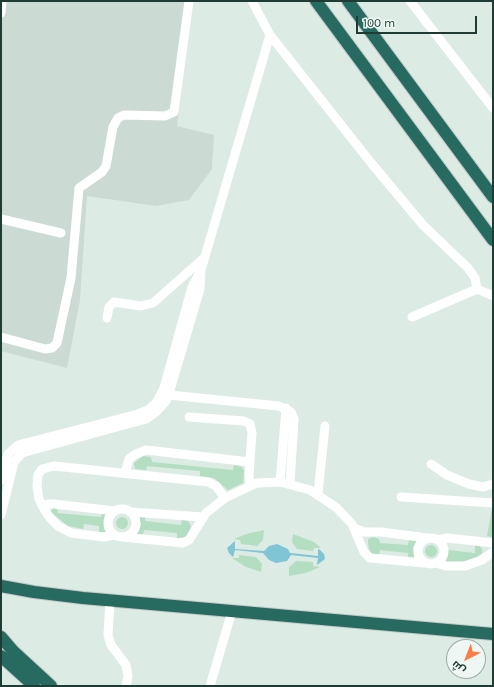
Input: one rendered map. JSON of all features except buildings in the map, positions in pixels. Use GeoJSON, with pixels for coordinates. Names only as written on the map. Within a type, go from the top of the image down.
{"type":"FeatureCollection","features":[{"type":"Feature","properties":{"kind":"highway"},"geometry":{"type":"LineString","coordinates":[[316,1],[493,240]]}},
{"type":"Feature","properties":{"kind":"highway"},"geometry":{"type":"LineString","coordinates":[[348,1],[457,146],[493,197]]}},
{"type":"Feature","properties":{"kind":"highway"},"geometry":{"type":"LineString","coordinates":[[457,146],[493,182]]}},
{"type":"Feature","properties":{"kind":"highway"},"geometry":{"type":"LineString","coordinates":[[1,586],[34,592],[110,600],[493,634]]}},
{"type":"Feature","properties":{"kind":"highway"},"geometry":{"type":"LineString","coordinates":[[1,637],[13,651],[51,686]]}},
{"type":"Feature","properties":{"kind":"highway"},"geometry":{"type":"LineString","coordinates":[[1,656],[34,686]]}},
{"type":"Feature","properties":{"kind":"street"},"geometry":{"type":"LineString","coordinates":[[1,13],[2,1]]}},
{"type":"Feature","properties":{"kind":"street"},"geometry":{"type":"LineString","coordinates":[[1,337],[45,349],[52,348],[57,344],[71,278],[79,188],[82,184],[102,172],[106,166],[113,127],[118,118],[124,115],[165,116],[174,112],[189,1]]}},
{"type":"Feature","properties":{"kind":"street"},"geometry":{"type":"LineString","coordinates":[[252,1],[270,35],[423,225],[468,268],[475,278],[477,289]]}},
{"type":"Feature","properties":{"kind":"street"},"geometry":{"type":"LineString","coordinates":[[410,1],[493,108]]}},
{"type":"Feature","properties":{"kind":"street"},"geometry":{"type":"LineString","coordinates":[[1,515],[14,462],[22,453],[146,418],[162,407],[169,395],[200,289],[205,257],[270,35]]}},
{"type":"Feature","properties":{"kind":"street"},"geometry":{"type":"LineString","coordinates":[[1,219],[61,233]]}},
{"type":"Feature","properties":{"kind":"street"},"geometry":{"type":"LineString","coordinates":[[107,318],[109,307],[114,302],[141,306],[153,303],[205,257]]}},
{"type":"Feature","properties":{"kind":"street"},"geometry":{"type":"LineString","coordinates":[[1,480],[8,454],[18,445],[138,414],[148,410],[156,403],[164,388],[192,287],[202,270]]}},
{"type":"Feature","properties":{"kind":"street"},"geometry":{"type":"LineString","coordinates":[[412,317],[477,289],[493,296]]}},
{"type":"Feature","properties":{"kind":"street"},"geometry":{"type":"LineString","coordinates":[[169,395],[279,406],[286,408],[291,412],[294,419],[290,484]]}},
{"type":"Feature","properties":{"kind":"street"},"geometry":{"type":"LineString","coordinates":[[280,482],[286,408]]}},
{"type":"Feature","properties":{"kind":"street"},"geometry":{"type":"LineString","coordinates":[[189,417],[248,422],[252,427],[249,479],[250,486]]}},
{"type":"Feature","properties":{"kind":"street"},"geometry":{"type":"LineString","coordinates":[[318,494],[325,426]]}},
{"type":"Feature","properties":{"kind":"street"},"geometry":{"type":"LineString","coordinates":[[125,473],[129,459],[146,450],[250,462]]}},
{"type":"Feature","properties":{"kind":"street"},"geometry":{"type":"LineString","coordinates":[[431,464],[447,475],[469,484],[483,487],[493,484]]}},
{"type":"Feature","properties":{"kind":"street"},"geometry":{"type":"LineString","coordinates":[[130,512],[135,519],[135,527],[131,534],[104,537],[71,533],[58,526],[44,509],[39,499],[37,486],[38,475],[42,469],[54,466],[208,482],[216,486],[225,498]]}},
{"type":"Feature","properties":{"kind":"street"},"geometry":{"type":"LineString","coordinates":[[115,511],[108,520],[109,528],[119,536],[183,543],[189,540],[203,517],[225,498],[250,486],[264,482],[280,482],[318,494],[337,508],[346,516],[354,528],[364,552],[370,558],[436,563],[455,567],[465,566],[482,560],[493,552]]}},
{"type":"Feature","properties":{"kind":"street"},"geometry":{"type":"LineString","coordinates":[[401,497],[493,503]]}},
{"type":"Feature","properties":{"kind":"street"},"geometry":{"type":"LineString","coordinates":[[44,509],[46,506],[54,504],[115,511],[123,509],[130,512],[203,517]]}},
{"type":"Feature","properties":{"kind":"street"},"geometry":{"type":"LineString","coordinates":[[354,528],[364,532],[381,532],[438,540],[447,538],[493,543]]}},
{"type":"Feature","properties":{"kind":"street"},"geometry":{"type":"LineString","coordinates":[[424,563],[417,552],[420,543],[427,538]]}},
{"type":"Feature","properties":{"kind":"street"},"geometry":{"type":"LineString","coordinates":[[436,563],[444,554],[443,546],[438,540]]}},
{"type":"Feature","properties":{"kind":"street"},"geometry":{"type":"LineString","coordinates":[[110,600],[108,635],[111,645],[126,665],[128,676],[126,686]]}},
{"type":"Feature","properties":{"kind":"street"},"geometry":{"type":"LineString","coordinates":[[210,686],[232,611]]}},
{"type":"Feature","properties":{"kind":"shaded area"},"geometry":{"type":"Polygon","coordinates":[[[1,1],[192,1],[177,126],[214,135],[212,169],[189,200],[156,206],[87,196],[80,300],[67,368],[1,351],[1,1]]]}},
{"type":"Feature","properties":{"kind":"green space"},"geometry":{"type":"Polygon","coordinates":[[[143,456],[151,457],[152,462],[233,470],[234,465],[242,467],[244,471],[243,483],[228,490],[214,478],[200,476],[200,471],[147,466],[146,470],[135,469],[134,463],[143,456]]]}},
{"type":"Feature","properties":{"kind":"green space"},"geometry":{"type":"Polygon","coordinates":[[[53,508],[57,509],[58,513],[101,517],[102,512],[107,513],[104,525],[106,532],[99,532],[99,526],[84,524],[83,529],[68,526],[51,512],[53,508]]]}},
{"type":"Feature","properties":{"kind":"green space"},"geometry":{"type":"Polygon","coordinates":[[[492,509],[493,537],[491,537],[487,536],[492,509]]]}},
{"type":"Feature","properties":{"kind":"green space"},"geometry":{"type":"Polygon","coordinates":[[[138,516],[145,516],[145,521],[181,525],[182,520],[188,521],[191,526],[187,536],[180,538],[177,538],[177,533],[144,530],[143,535],[136,534],[141,525],[138,516]]]}},
{"type":"Feature","properties":{"kind":"green space"},"geometry":{"type":"Polygon","coordinates":[[[120,517],[124,517],[128,523],[124,529],[120,529],[116,525],[116,521],[120,517]]]}},
{"type":"Feature","properties":{"kind":"green space"},"geometry":{"type":"Polygon","coordinates":[[[264,530],[263,540],[257,546],[241,544],[240,540],[234,539],[246,534],[264,530]]]}},
{"type":"Feature","properties":{"kind":"green space"},"geometry":{"type":"Polygon","coordinates":[[[293,534],[314,542],[321,548],[314,548],[313,551],[297,549],[292,542],[293,534]]]}},
{"type":"Feature","properties":{"kind":"green space"},"geometry":{"type":"Polygon","coordinates":[[[373,537],[379,539],[380,543],[408,545],[409,539],[417,540],[413,547],[414,558],[408,559],[408,553],[380,550],[379,556],[374,556],[370,552],[368,544],[368,539],[373,537]]]}},
{"type":"Feature","properties":{"kind":"green space"},"geometry":{"type":"Polygon","coordinates":[[[429,545],[433,545],[437,551],[433,557],[429,557],[425,553],[425,549],[429,545]]]}},
{"type":"Feature","properties":{"kind":"green space"},"geometry":{"type":"Polygon","coordinates":[[[475,545],[479,545],[482,549],[482,553],[477,557],[458,563],[445,562],[448,550],[475,553],[475,545]]]}},
{"type":"Feature","properties":{"kind":"green space"},"geometry":{"type":"Polygon","coordinates":[[[239,555],[256,557],[262,564],[261,572],[246,567],[232,558],[239,558],[239,555]]]}},
{"type":"Feature","properties":{"kind":"green space"},"geometry":{"type":"Polygon","coordinates":[[[296,561],[313,562],[313,566],[320,567],[306,573],[289,576],[289,567],[296,561]]]}},
{"type":"Feature","properties":{"kind":"water"},"geometry":{"type":"Polygon","coordinates":[[[235,541],[235,549],[264,551],[269,546],[277,544],[288,549],[290,553],[318,556],[318,549],[324,554],[325,559],[317,565],[318,558],[291,555],[287,561],[276,563],[269,560],[263,553],[235,550],[233,557],[227,548],[235,541]]]}}]}
